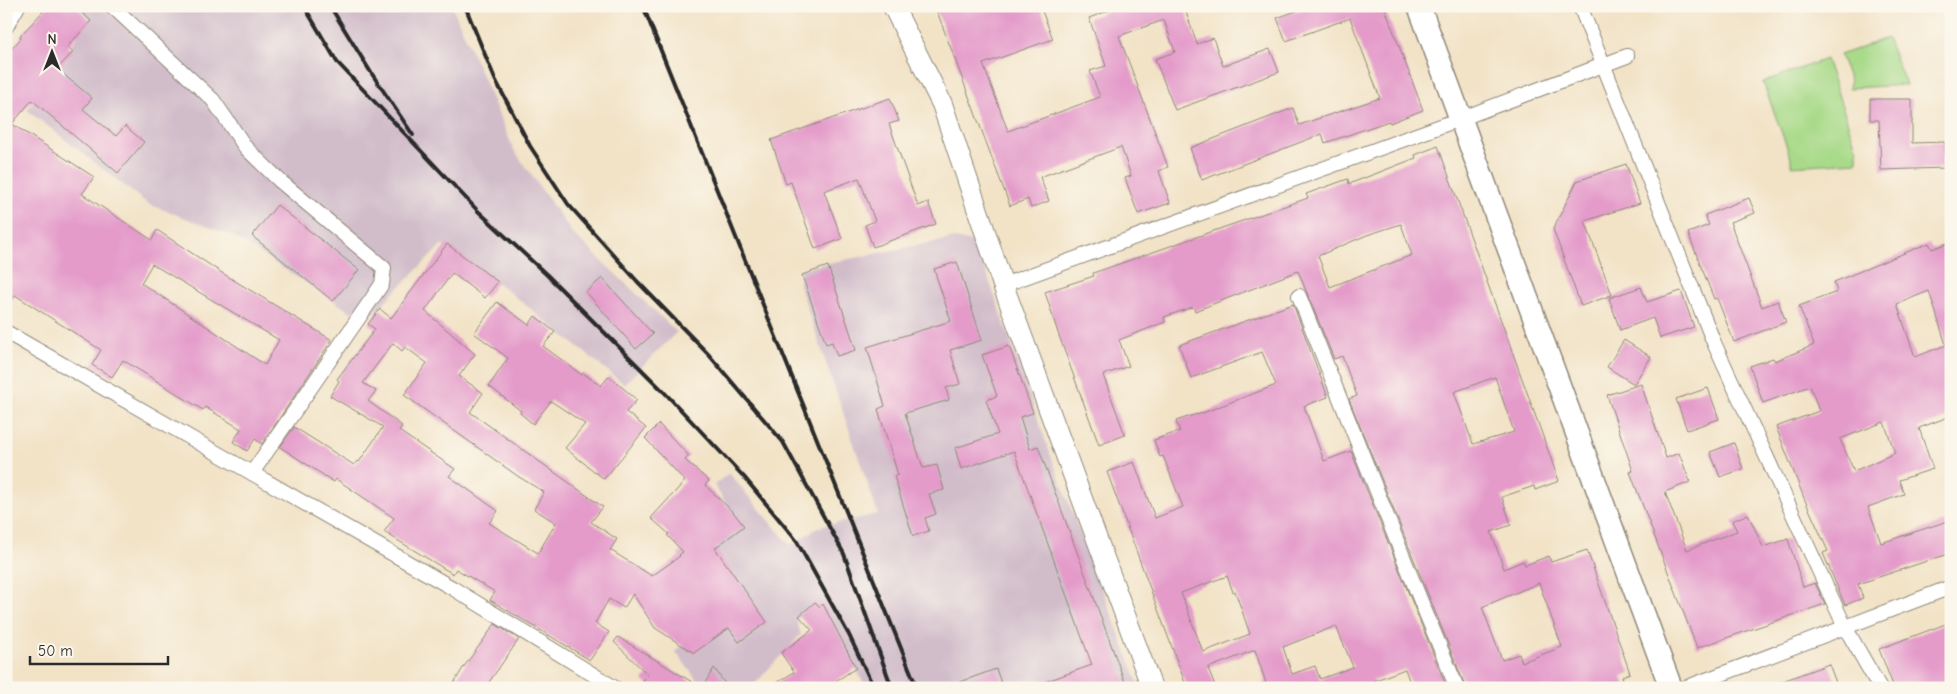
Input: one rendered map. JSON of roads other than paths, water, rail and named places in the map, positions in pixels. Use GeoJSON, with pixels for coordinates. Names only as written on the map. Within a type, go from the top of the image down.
{"type":"FeatureCollection","features":[{"type":"Feature","properties":{"kind":"main road"},"geometry":{"type":"LineString","coordinates":[[1420,6],[1671,688]]}},
{"type":"Feature","properties":{"kind":"main road"},"geometry":{"type":"LineString","coordinates":[[894,7],[942,104],[1003,285],[1152,688]]}},
{"type":"Feature","properties":{"kind":"street"},"geometry":{"type":"LineString","coordinates":[[6,27],[18,6]]}},
{"type":"Feature","properties":{"kind":"street"},"geometry":{"type":"LineString","coordinates":[[112,6],[213,100],[246,148],[280,181],[384,268],[382,284],[252,473]]}},
{"type":"Feature","properties":{"kind":"street"},"geometry":{"type":"LineString","coordinates":[[1580,6],[1714,342],[1845,627],[1880,688]]}},
{"type":"Feature","properties":{"kind":"street"},"geometry":{"type":"LineString","coordinates":[[1003,285],[1460,119],[1627,56]]}},
{"type":"Feature","properties":{"kind":"street"},"geometry":{"type":"LineString","coordinates":[[1299,296],[1457,688]]}},
{"type":"Feature","properties":{"kind":"street"},"geometry":{"type":"LineString","coordinates":[[6,332],[454,589],[615,688]]}},
{"type":"Feature","properties":{"kind":"street"},"geometry":{"type":"LineString","coordinates":[[1685,688],[1951,588]]}},
{"type":"Feature","properties":{"kind":"railway"},"geometry":{"type":"LineString","coordinates":[[304,6],[337,62],[478,211],[547,275],[664,392],[744,477],[796,540],[849,635],[874,688]]}},
{"type":"Feature","properties":{"kind":"railway"},"geometry":{"type":"LineString","coordinates":[[330,6],[370,71],[413,135]]}},
{"type":"Feature","properties":{"kind":"railway"},"geometry":{"type":"LineString","coordinates":[[465,6],[495,79],[530,146],[568,204],[637,281],[709,355],[783,442],[844,554],[892,688]]}},
{"type":"Feature","properties":{"kind":"railway"},"geometry":{"type":"LineString","coordinates":[[643,6],[917,688]]}}]}
